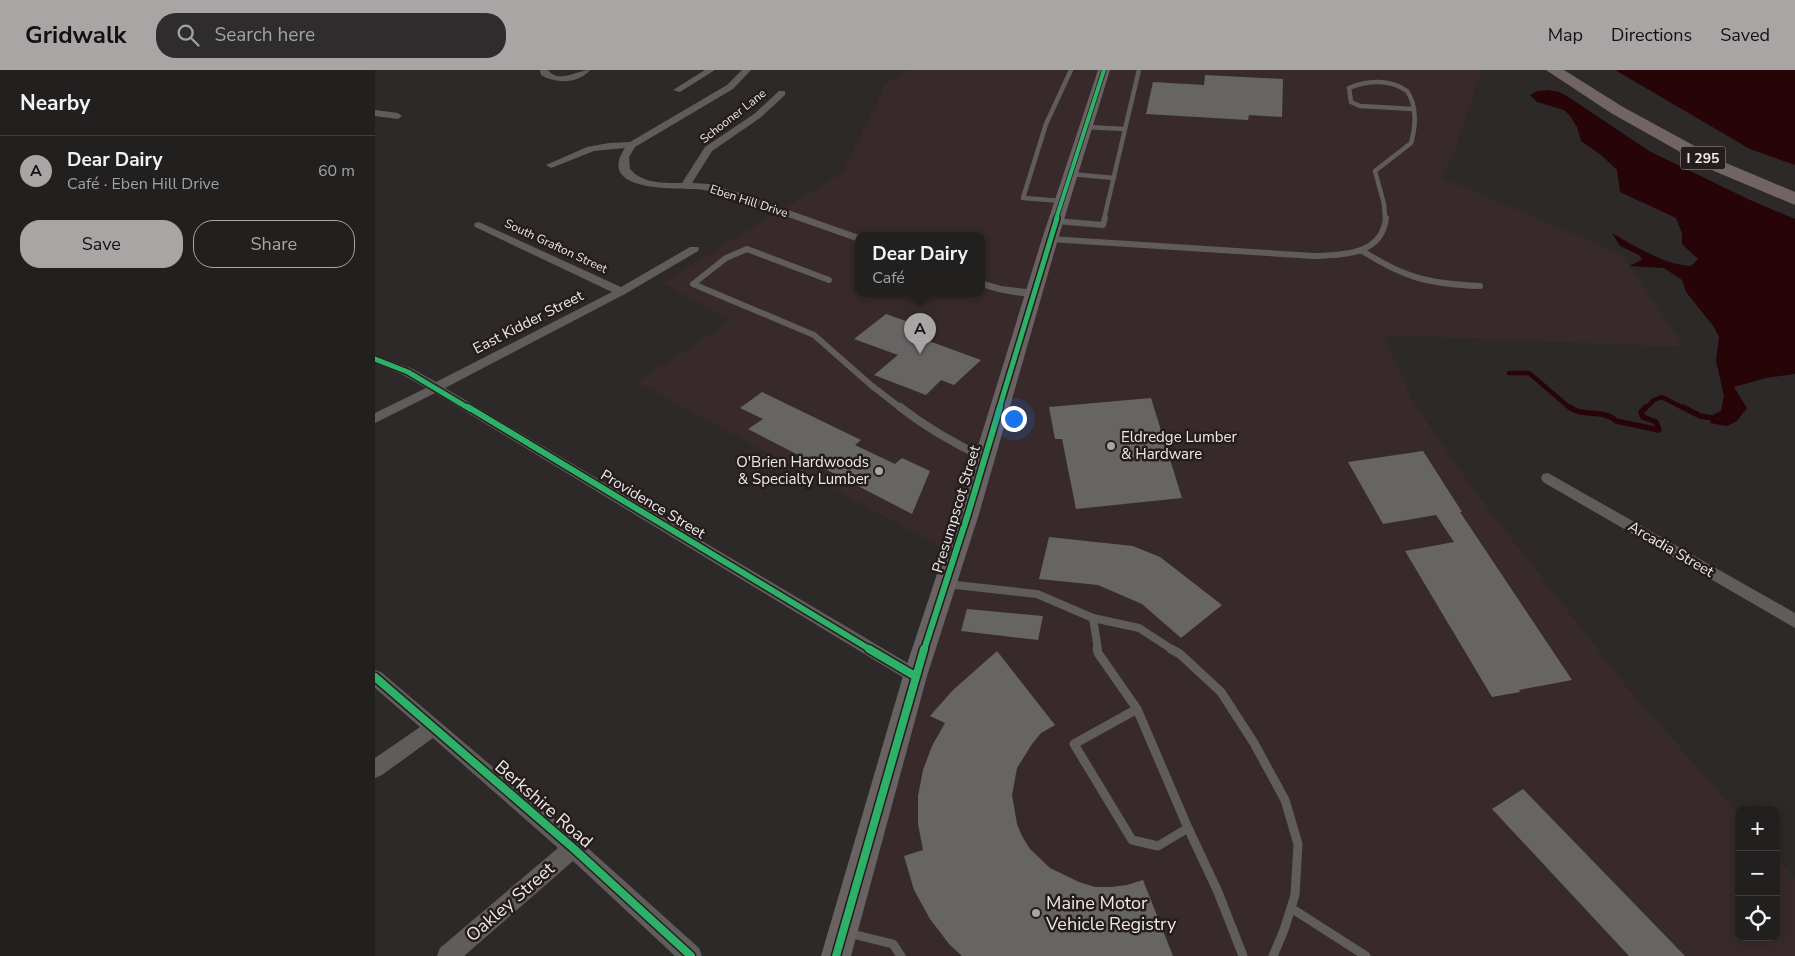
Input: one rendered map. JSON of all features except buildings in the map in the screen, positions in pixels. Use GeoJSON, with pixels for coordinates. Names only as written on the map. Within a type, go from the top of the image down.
{"type":"FeatureCollection","features":[{"type":"Feature","properties":{"kind":"highway","name":"I 295"},"geometry":{"type":"LineString","coordinates":[[1554,70],[1617,110],[1720,167],[1795,199]]}},
{"type":"Feature","properties":{"kind":"highway","name":"I 295"},"geometry":{"type":"LineString","coordinates":[[1621,94],[1715,148],[1795,187]]}},
{"type":"Feature","properties":{"kind":"street"},"geometry":{"type":"LineString","coordinates":[[544,70],[544,73],[549,77],[560,79],[573,78],[586,70]]}},
{"type":"Feature","properties":{"kind":"street"},"geometry":{"type":"LineString","coordinates":[[677,90],[711,70]]}},
{"type":"Feature","properties":{"kind":"street"},"geometry":{"type":"LineString","coordinates":[[551,164],[597,146],[632,145],[730,87],[747,70]]}},
{"type":"Feature","properties":{"kind":"street","name":"Presumpscot Street"},"geometry":{"type":"LineString","coordinates":[[836,956],[915,676],[985,458],[1056,220],[1104,70]]}},
{"type":"Feature","properties":{"kind":"street","name":"Schooner Lane"},"geometry":{"type":"LineString","coordinates":[[685,186],[708,149],[757,116],[782,93]]}},
{"type":"Feature","properties":{"kind":"street"},"geometry":{"type":"LineString","coordinates":[[375,113],[398,116]]}},
{"type":"Feature","properties":{"kind":"street","name":"Eben Hill Drive"},"geometry":{"type":"LineString","coordinates":[[632,145],[625,152],[623,166],[633,178],[659,185],[708,188],[737,195],[855,238]]}},
{"type":"Feature","properties":{"kind":"street","name":"South Grafton Street"},"geometry":{"type":"LineString","coordinates":[[479,225],[621,292]]}},
{"type":"Feature","properties":{"kind":"street","name":"East Kidder Street"},"geometry":{"type":"LineString","coordinates":[[375,419],[621,292],[694,248]]}},
{"type":"Feature","properties":{"kind":"street"},"geometry":{"type":"LineString","coordinates":[[985,284],[999,289],[1034,293]]}},
{"type":"Feature","properties":{"kind":"street","name":"Providence Street"},"geometry":{"type":"LineString","coordinates":[[375,359],[408,372],[436,388],[915,676]]}},
{"type":"Feature","properties":{"kind":"street","name":"Arcadia Street"},"geometry":{"type":"LineString","coordinates":[[1548,478],[1795,620]]}},
{"type":"Feature","properties":{"kind":"street","name":"Berkshire Road"},"geometry":{"type":"LineString","coordinates":[[375,677],[573,848],[691,956]]}},
{"type":"Feature","properties":{"kind":"street"},"geometry":{"type":"LineString","coordinates":[[375,769],[433,728]]}},
{"type":"Feature","properties":{"kind":"street","name":"Oakley Street"},"geometry":{"type":"LineString","coordinates":[[448,956],[573,848]]}},
{"type":"Feature","properties":{"kind":"lane"},"geometry":{"type":"LineString","coordinates":[[1071,70],[1045,124],[1023,198],[1056,220],[1314,256],[1346,254],[1369,248],[1380,240],[1385,224],[1375,171],[1381,163],[1409,146],[1414,134],[1413,109],[1409,93],[1403,88],[1372,81],[1359,83],[1349,88],[1351,102],[1360,106],[1413,109]]}},
{"type":"Feature","properties":{"kind":"lane"},"geometry":{"type":"LineString","coordinates":[[1056,220],[1103,225],[1139,70]]}},
{"type":"Feature","properties":{"kind":"lane"},"geometry":{"type":"LineString","coordinates":[[1086,127],[1125,128]]}},
{"type":"Feature","properties":{"kind":"lane"},"geometry":{"type":"LineString","coordinates":[[1071,174],[1114,178]]}},
{"type":"Feature","properties":{"kind":"lane"},"geometry":{"type":"LineString","coordinates":[[829,280],[747,249],[734,253],[699,276],[693,284],[814,335],[872,386],[925,426],[963,448],[985,458]]}},
{"type":"Feature","properties":{"kind":"lane"},"geometry":{"type":"LineString","coordinates":[[1361,250],[1381,264],[1408,278],[1437,284],[1480,286]]}},
{"type":"Feature","properties":{"kind":"lane"},"geometry":{"type":"LineString","coordinates":[[945,583],[1037,594],[1093,618],[1139,628],[1180,654],[1221,692],[1255,743],[1285,800],[1298,844],[1295,895],[1273,956]]}},
{"type":"Feature","properties":{"kind":"lane"},"geometry":{"type":"LineString","coordinates":[[1093,618],[1098,653],[1137,709],[1188,828],[1218,892],[1243,956]]}},
{"type":"Feature","properties":{"kind":"lane"},"geometry":{"type":"LineString","coordinates":[[1137,709],[1074,744],[1132,840],[1158,846],[1188,828]]}},
{"type":"Feature","properties":{"kind":"lane"},"geometry":{"type":"LineString","coordinates":[[1291,908],[1367,956]]}},
{"type":"Feature","properties":{"kind":"lane"},"geometry":{"type":"LineString","coordinates":[[843,932],[893,944],[901,956]]}},
{"type":"Feature","properties":{"kind":"shaded area"},"geometry":{"type":"Polygon","coordinates":[[[908,70],[1482,70],[1454,152],[1442,178],[1622,255],[1684,347],[1383,335],[1413,402],[1476,493],[1631,692],[1735,810],[1735,941],[1780,941],[1780,862],[1795,879],[1795,956],[847,956],[961,558],[637,382],[732,320],[662,283],[842,173],[886,84],[908,70]]]}},
{"type":"Feature","properties":{"kind":"shaded area"},"geometry":{"type":"Polygon","coordinates":[[[1615,70],[1795,70],[1795,165],[1750,149],[1615,70]]]}},
{"type":"Feature","properties":{"kind":"shaded area"},"geometry":{"type":"Polygon","coordinates":[[[1548,90],[1567,96],[1649,151],[1750,200],[1795,219],[1795,374],[1766,378],[1734,387],[1747,408],[1737,421],[1727,426],[1710,423],[1714,414],[1721,411],[1724,396],[1716,361],[1719,337],[1714,327],[1686,292],[1682,280],[1664,268],[1629,266],[1642,260],[1639,255],[1620,246],[1612,233],[1660,259],[1691,266],[1698,259],[1682,244],[1682,233],[1676,218],[1620,192],[1617,170],[1601,155],[1581,141],[1577,127],[1570,116],[1564,110],[1537,102],[1530,95],[1537,91],[1548,90]]]}},
{"type":"Feature","properties":{"kind":"waterway"},"geometry":{"type":"LineString","coordinates":[[1509,373],[1529,373],[1571,409]]}},
{"type":"Feature","properties":{"kind":"waterway"},"geometry":{"type":"LineString","coordinates":[[1645,409],[1654,400],[1662,397],[1685,409]]}},
{"type":"Feature","properties":{"kind":"waterway"},"geometry":{"type":"LineString","coordinates":[[1570,407],[1580,412],[1605,415],[1616,421],[1659,430],[1656,422],[1643,417],[1641,412],[1646,407]]}},
{"type":"Feature","properties":{"kind":"waterway"},"geometry":{"type":"LineString","coordinates":[[1683,407],[1700,416],[1718,419]]}},
{"type":"Feature","properties":{"kind":"cycle path"},"geometry":{"type":"LineString","coordinates":[[836,956],[915,676],[968,514],[1050,239],[1104,70]]}},
{"type":"Feature","properties":{"kind":"cycle path"},"geometry":{"type":"LineString","coordinates":[[375,359],[408,372],[436,388],[915,676]]}},
{"type":"Feature","properties":{"kind":"cycle path"},"geometry":{"type":"LineString","coordinates":[[375,677],[573,848],[691,956]]}},
{"type":"Feature","properties":{"kind":"place","name":"Dear Dairy"},"geometry":{"type":"Point","coordinates":[920,354]}},
{"type":"Feature","properties":{"kind":"place","name":"Eldredge Lumber & Hardware"},"geometry":{"type":"Point","coordinates":[1111,446]}},
{"type":"Feature","properties":{"kind":"place","name":"O'Brien Hardwoods & Specialty Lumber"},"geometry":{"type":"Point","coordinates":[879,471]}},
{"type":"Feature","properties":{"kind":"place","name":"Maine Motor Vehicle Registry"},"geometry":{"type":"Point","coordinates":[1036,913]}}]}
